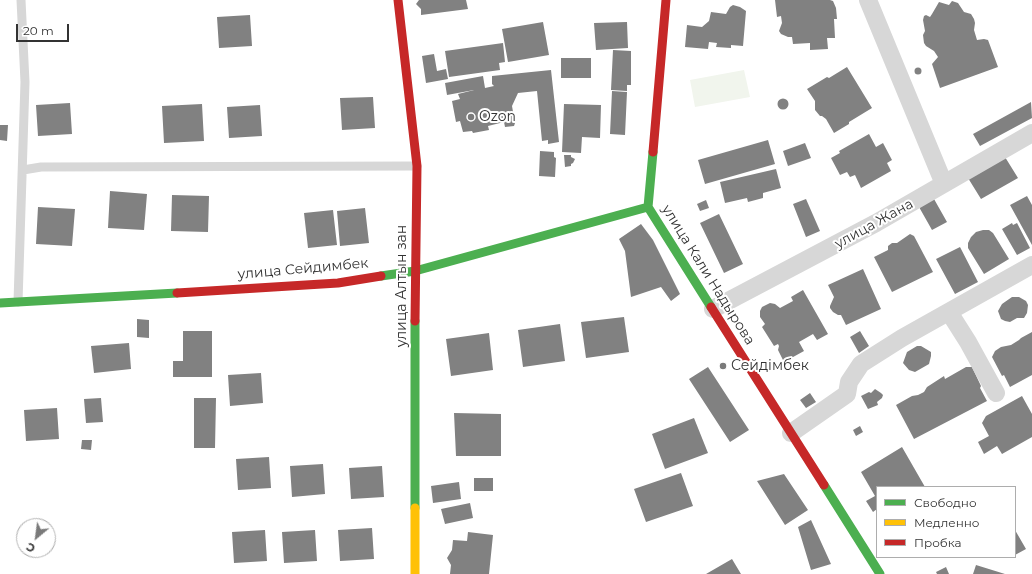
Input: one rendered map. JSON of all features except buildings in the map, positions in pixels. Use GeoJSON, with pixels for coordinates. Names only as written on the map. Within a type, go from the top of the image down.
{"type":"FeatureCollection","features":[{"type":"Feature","properties":{"kind":"street","name":"улица Алтын зан"},"geometry":{"type":"LineString","coordinates":[[398,0],[417,166],[415,271],[415,574]]}},
{"type":"Feature","properties":{"kind":"street","name":"улица Кали Надырова"},"geometry":{"type":"LineString","coordinates":[[666,0],[648,207],[880,574]]}},
{"type":"Feature","properties":{"kind":"street"},"geometry":{"type":"LineString","coordinates":[[868,0],[944,184]]}},
{"type":"Feature","properties":{"kind":"street","name":"улица Жана"},"geometry":{"type":"LineString","coordinates":[[712,309],[876,223],[1032,133]]}},
{"type":"Feature","properties":{"kind":"street","name":"улица Сейдимбек"},"geometry":{"type":"LineString","coordinates":[[0,303],[338,283],[415,271],[648,207]]}},
{"type":"Feature","properties":{"kind":"street"},"geometry":{"type":"LineString","coordinates":[[791,433],[847,394],[849,382],[860,364],[902,338],[1032,265]]}},
{"type":"Feature","properties":{"kind":"street"},"geometry":{"type":"LineString","coordinates":[[949,312],[968,342],[996,393]]}},
{"type":"Feature","properties":{"kind":"lane"},"geometry":{"type":"LineString","coordinates":[[18,302],[23,170],[24,82],[21,0]]}},
{"type":"Feature","properties":{"kind":"lane"},"geometry":{"type":"LineString","coordinates":[[23,170],[41,168],[417,166]]}},
{"type":"Feature","properties":{"kind":"shaded area"},"geometry":{"type":"Polygon","coordinates":[[[744,70],[750,97],[695,107],[690,80],[744,70]]]}},
{"type":"Feature","properties":{"kind":"traffic: fast"},"geometry":{"type":"LineString","coordinates":[[653,152],[648,207],[711,307]]}},
{"type":"Feature","properties":{"kind":"traffic: fast"},"geometry":{"type":"LineString","coordinates":[[381,276],[415,271],[648,207]]}},
{"type":"Feature","properties":{"kind":"traffic: fast"},"geometry":{"type":"LineString","coordinates":[[0,303],[177,293]]}},
{"type":"Feature","properties":{"kind":"traffic: fast"},"geometry":{"type":"LineString","coordinates":[[415,321],[415,508]]}},
{"type":"Feature","properties":{"kind":"traffic: fast"},"geometry":{"type":"LineString","coordinates":[[824,485],[880,574]]}},
{"type":"Feature","properties":{"kind":"traffic: slow"},"geometry":{"type":"LineString","coordinates":[[415,508],[415,574]]}},
{"type":"Feature","properties":{"kind":"traffic: jam"},"geometry":{"type":"LineString","coordinates":[[398,0],[417,166],[415,321]]}},
{"type":"Feature","properties":{"kind":"traffic: jam"},"geometry":{"type":"LineString","coordinates":[[653,152],[666,0]]}},
{"type":"Feature","properties":{"kind":"traffic: jam"},"geometry":{"type":"LineString","coordinates":[[177,293],[338,283],[381,276]]}},
{"type":"Feature","properties":{"kind":"traffic: jam"},"geometry":{"type":"LineString","coordinates":[[711,307],[824,485]]}},
{"type":"Feature","properties":{"kind":"place","name":"Ozon"},"geometry":{"type":"Point","coordinates":[471,117]}},
{"type":"Feature","properties":{"kind":"place","name":"Сейдімбек"},"geometry":{"type":"Point","coordinates":[723,366]}}]}
